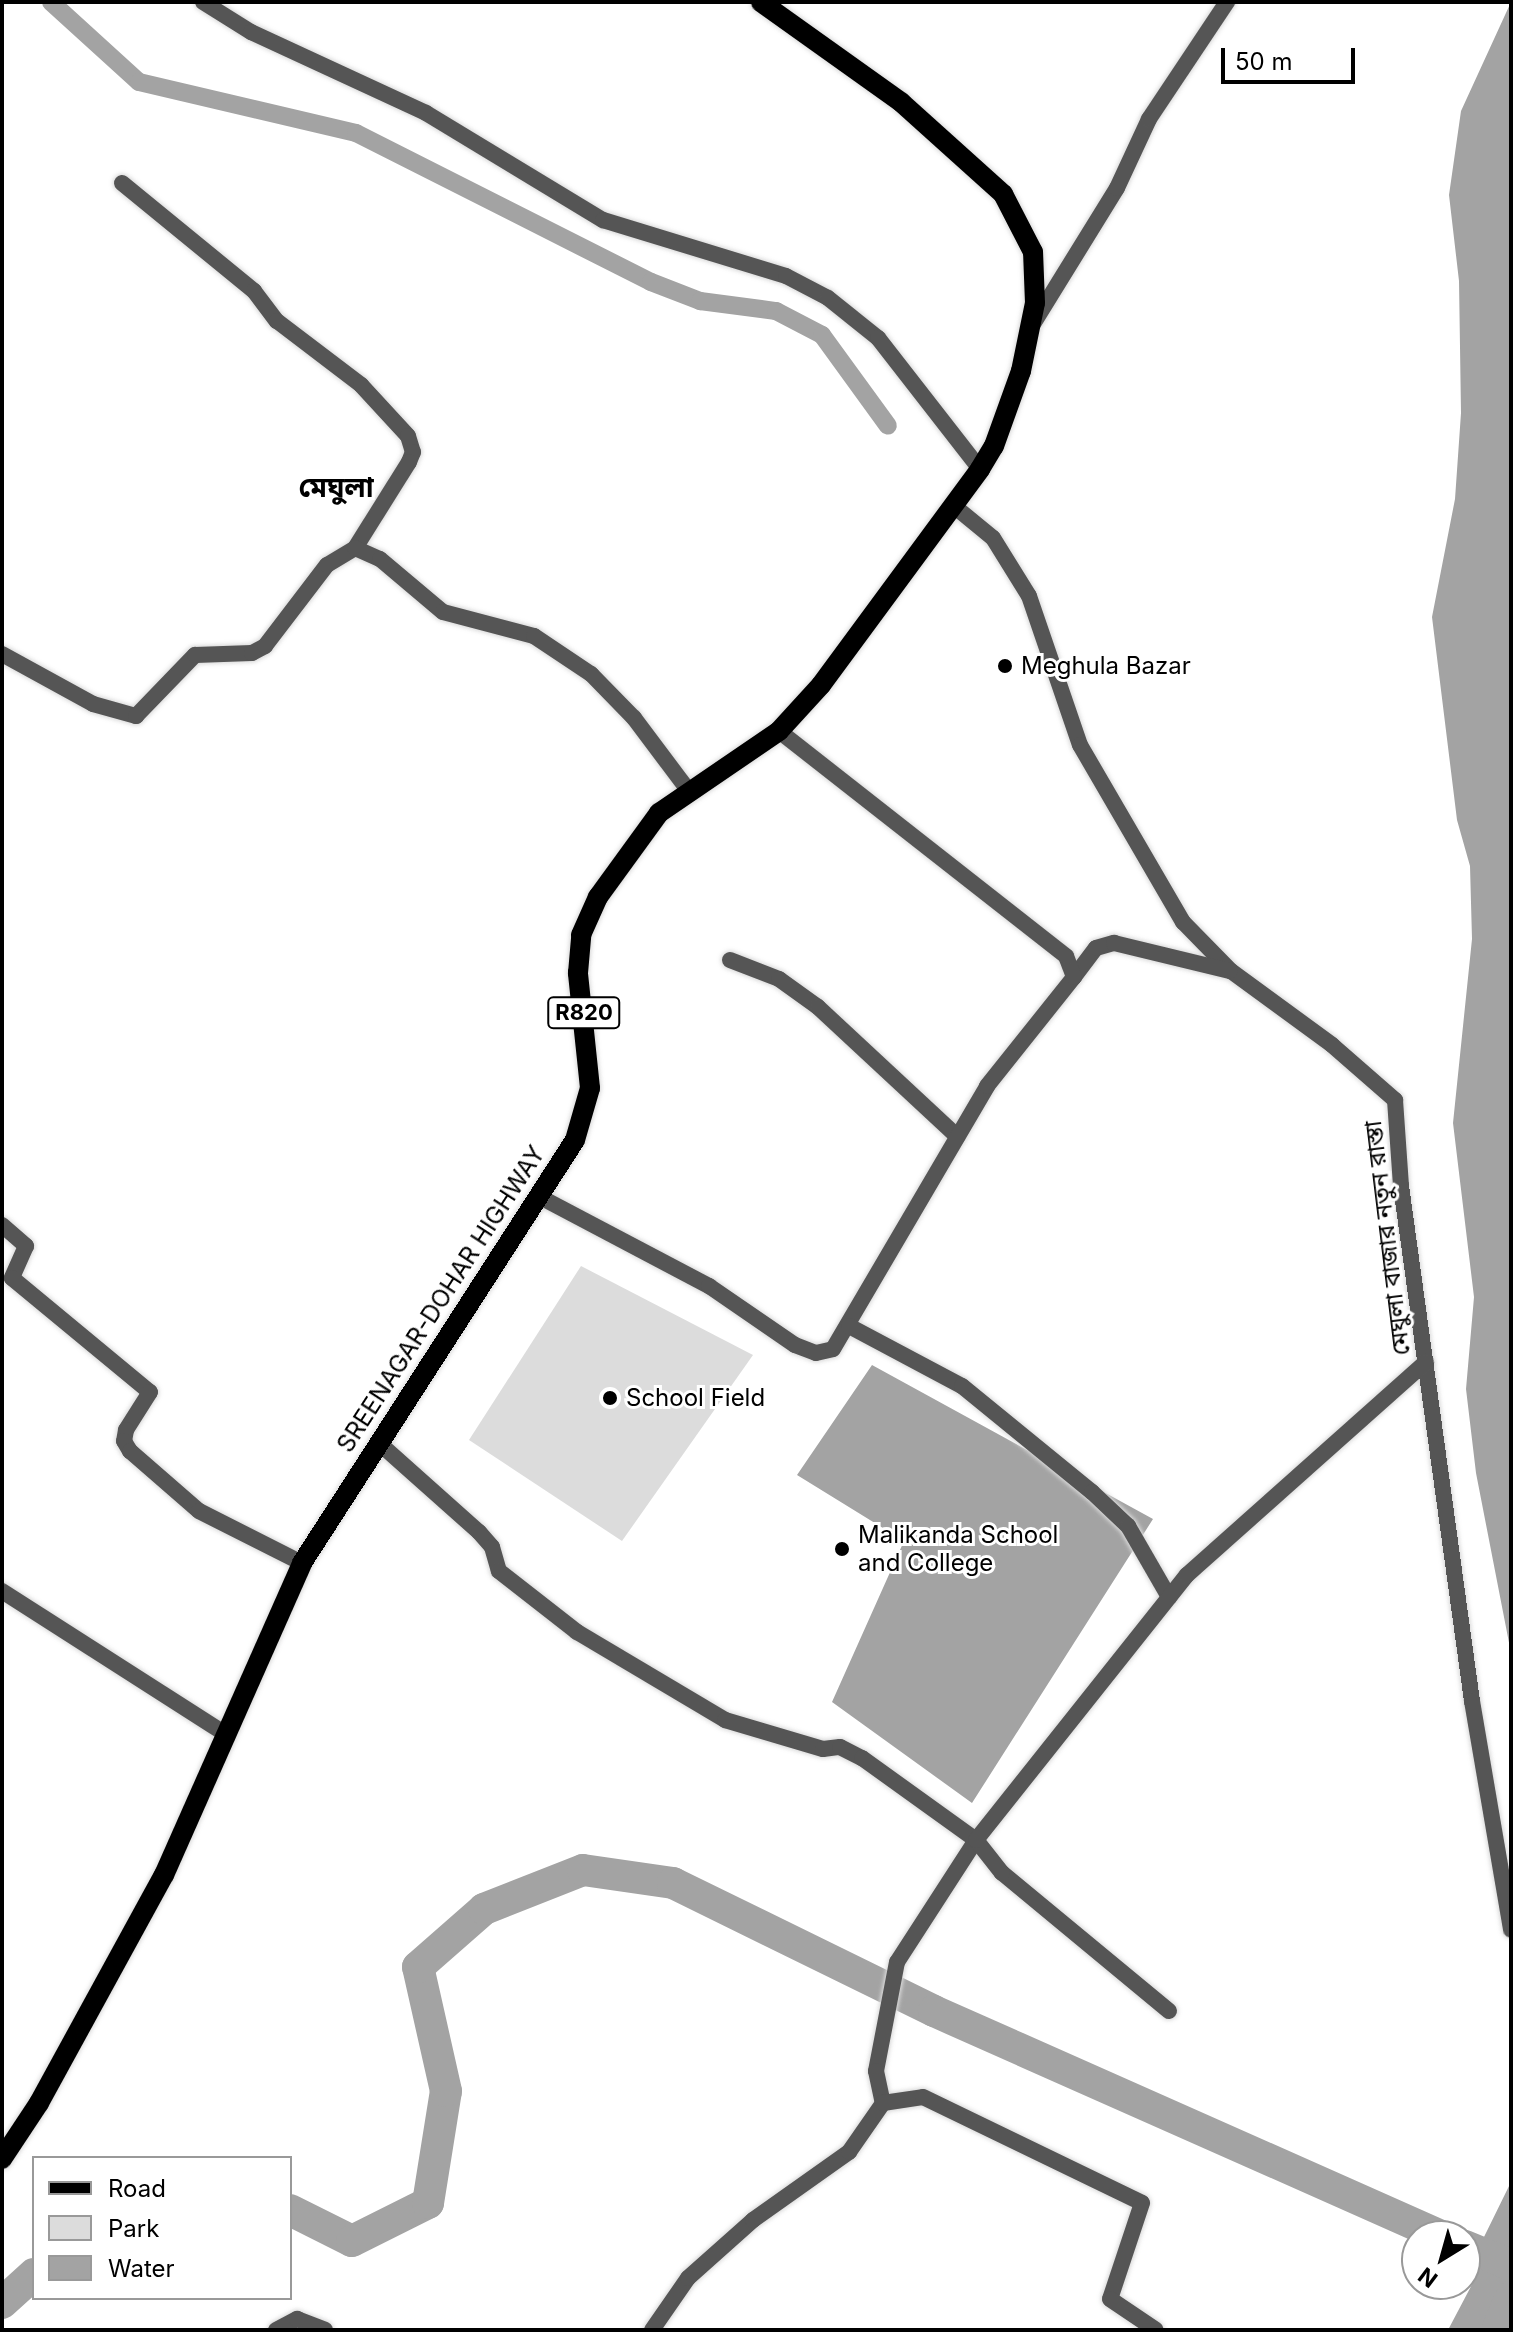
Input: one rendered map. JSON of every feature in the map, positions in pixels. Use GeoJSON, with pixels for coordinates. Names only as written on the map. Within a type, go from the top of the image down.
{"type":"FeatureCollection","features":[{"type":"Feature","properties":{"kind":"main road","name":"SREENAGAR-DOHAR HIGHWAY"},"geometry":{"type":"LineString","coordinates":[[2,2159],[39,2103],[157,1888],[302,1563],[542,1198],[575,1140],[590,1088],[578,973],[581,935],[623,862],[659,813],[688,790],[779,731],[821,685],[980,469],[994,446],[1021,371],[1035,303],[1033,252],[1003,194],[901,102],[761,2]]}},
{"type":"Feature","properties":{"kind":"street"},"geometry":{"type":"LineString","coordinates":[[203,2],[251,32],[426,113],[603,220],[786,276],[828,298],[878,338],[980,469]]}},
{"type":"Feature","properties":{"kind":"street"},"geometry":{"type":"LineString","coordinates":[[1030,329],[1117,188],[1149,119],[1227,2]]}},
{"type":"Feature","properties":{"kind":"street"},"geometry":{"type":"LineString","coordinates":[[2,654],[93,704],[136,716],[195,655],[252,653],[265,646],[327,565],[355,548],[413,452],[408,436],[361,385],[277,321],[254,291],[122,183]]}},
{"type":"Feature","properties":{"kind":"street","name":"মেঘুলা বাজার নতুন রাস্তা"},"geometry":{"type":"LineString","coordinates":[[954,506],[993,538],[1029,596],[1080,745],[1159,886],[1183,922],[1231,971],[1332,1045],[1395,1100],[1426,1362],[1472,1701],[1511,1930]]}},
{"type":"Feature","properties":{"kind":"street"},"geometry":{"type":"LineString","coordinates":[[355,548],[380,559],[443,612],[534,636],[591,674],[634,718],[688,790]]}},
{"type":"Feature","properties":{"kind":"street"},"geometry":{"type":"LineString","coordinates":[[779,731],[1066,956],[1074,977]]}},
{"type":"Feature","properties":{"kind":"street"},"geometry":{"type":"LineString","coordinates":[[542,1198],[709,1286],[795,1345],[816,1353],[833,1349],[987,1086],[1096,948],[1114,943],[1231,971]]}},
{"type":"Feature","properties":{"kind":"street"},"geometry":{"type":"LineString","coordinates":[[730,960],[779,979],[818,1007],[957,1136]]}},
{"type":"Feature","properties":{"kind":"street"},"geometry":{"type":"LineString","coordinates":[[2,1225],[26,1246],[12,1278],[150,1392],[126,1430],[124,1441],[130,1451],[199,1511],[302,1563]]}},
{"type":"Feature","properties":{"kind":"street"},"geometry":{"type":"LineString","coordinates":[[849,1326],[962,1386],[1092,1492],[1128,1526],[1169,1597]]}},
{"type":"Feature","properties":{"kind":"street"},"geometry":{"type":"LineString","coordinates":[[883,2103],[876,2071],[897,1962],[976,1840],[1187,1575],[1426,1362]]}},
{"type":"Feature","properties":{"kind":"street"},"geometry":{"type":"LineString","coordinates":[[379,1443],[479,1532],[492,1547],[499,1571],[577,1632],[725,1720],[809,1746],[840,1747],[862,1758],[976,1840],[1002,1873],[1169,2011]]}},
{"type":"Feature","properties":{"kind":"street"},"geometry":{"type":"LineString","coordinates":[[2,1591],[227,1735]]}},
{"type":"Feature","properties":{"kind":"street"},"geometry":{"type":"LineString","coordinates":[[652,2330],[688,2278],[753,2220],[849,2152],[883,2103],[923,2097],[1142,2203],[1110,2299],[1156,2330]]}},
{"type":"Feature","properties":{"kind":"street"},"geometry":{"type":"LineString","coordinates":[[276,2330],[297,2319],[325,2330]]}},
{"type":"Feature","properties":{"kind":"green space","name":"School Field"},"geometry":{"type":"Polygon","coordinates":[[[581,1266],[753,1355],[622,1541],[469,1440],[581,1266]]]}},
{"type":"Feature","properties":{"kind":"water"},"geometry":{"type":"Polygon","coordinates":[[[1511,2],[1511,1653],[1476,1473],[1466,1389],[1474,1297],[1453,1123],[1472,939],[1470,866],[1457,820],[1432,617],[1455,499],[1461,413],[1459,281],[1449,195],[1461,111],[1511,2]]]}},
{"type":"Feature","properties":{"kind":"water"},"geometry":{"type":"Polygon","coordinates":[[[872,1365],[1153,1519],[972,1803],[832,1702],[904,1541],[797,1475],[872,1365]]]}},
{"type":"Feature","properties":{"kind":"water"},"geometry":{"type":"Polygon","coordinates":[[[1511,2182],[1511,2297],[1492,2330],[1448,2330],[1464,2300],[1481,2300],[1483,2239],[1511,2182]]]}},
{"type":"Feature","properties":{"kind":"waterway"},"geometry":{"type":"LineString","coordinates":[[51,2],[139,82],[356,133],[651,282],[700,301],[776,311],[822,335],[888,426]]}},
{"type":"Feature","properties":{"kind":"waterway"},"geometry":{"type":"LineString","coordinates":[[292,2211],[352,2241],[428,2203],[446,2091],[418,1967],[484,1909],[583,1870],[673,1883],[934,2011],[1405,2220]]}},
{"type":"Feature","properties":{"kind":"waterway"},"geometry":{"type":"LineString","coordinates":[[1481,2253],[1511,2265]]}},
{"type":"Feature","properties":{"kind":"waterway"},"geometry":{"type":"LineString","coordinates":[[2,2303],[32,2276]]}},
{"type":"Feature","properties":{"kind":"waterway"},"geometry":{"type":"LineString","coordinates":[[1497,2330],[1511,2297]]}},
{"type":"Feature","properties":{"kind":"place","name":"Meghula Bazar"},"geometry":{"type":"Point","coordinates":[1005,666]}},
{"type":"Feature","properties":{"kind":"place","name":"School Field"},"geometry":{"type":"Point","coordinates":[610,1398]}},
{"type":"Feature","properties":{"kind":"place","name":"Malikanda School and College"},"geometry":{"type":"Point","coordinates":[842,1549]}},
{"type":"Feature","properties":{"kind":"district","name":"মেঘুলা"},"geometry":{"type":"Point","coordinates":[336,487]}}]}
